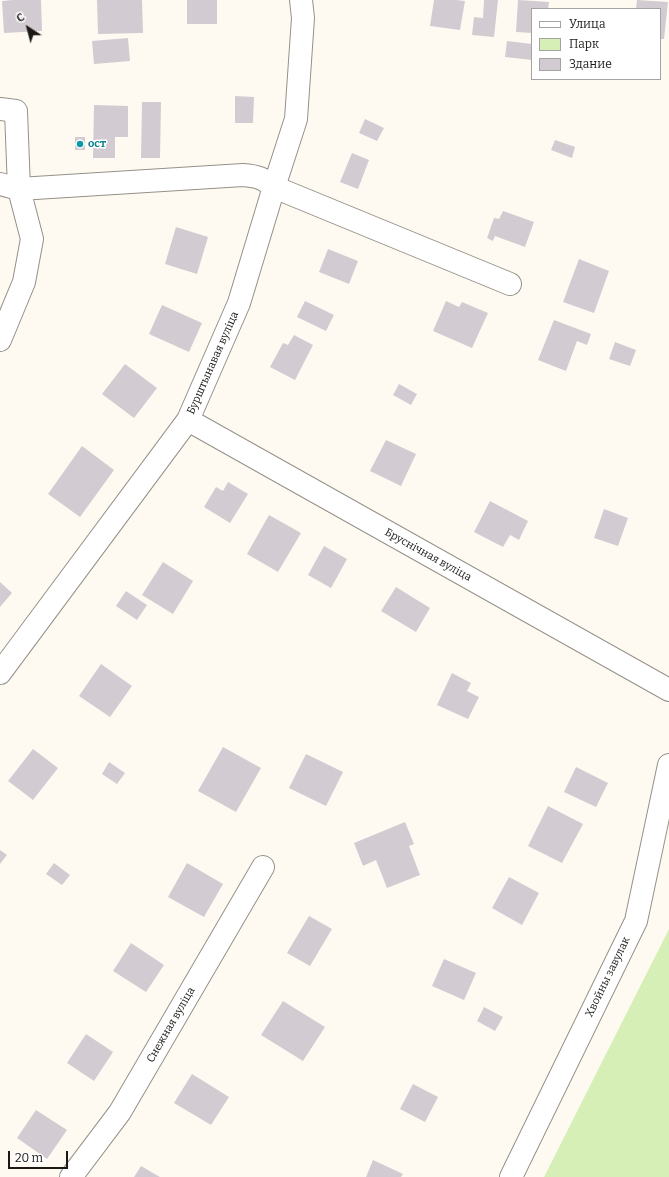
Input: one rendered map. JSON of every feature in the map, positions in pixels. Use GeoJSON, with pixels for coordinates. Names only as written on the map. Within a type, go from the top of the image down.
{"type":"FeatureCollection","features":[{"type":"Feature","properties":{"kind":"street","name":"Бурштынавая вуліца"},"geometry":{"type":"LineString","coordinates":[[0,673],[188,420],[239,304],[296,119],[303,18],[301,0]]}},
{"type":"Feature","properties":{"kind":"street"},"geometry":{"type":"LineString","coordinates":[[0,109],[16,111],[9,186],[32,239],[24,282],[0,340]]}},
{"type":"Feature","properties":{"kind":"street"},"geometry":{"type":"LineString","coordinates":[[9,186],[253,175],[264,179],[274,187],[510,284]]}},
{"type":"Feature","properties":{"kind":"street","name":"Бруснічная вуліца"},"geometry":{"type":"LineString","coordinates":[[188,420],[669,690]]}},
{"type":"Feature","properties":{"kind":"street","name":"Хвойны завулак"},"geometry":{"type":"LineString","coordinates":[[510,1177],[636,921],[669,765]]}},
{"type":"Feature","properties":{"kind":"street","name":"Снежная вуліца"},"geometry":{"type":"LineString","coordinates":[[71,1177],[120,1112],[263,867]]}},
{"type":"Feature","properties":{"kind":"green space"},"geometry":{"type":"Polygon","coordinates":[[[669,929],[669,1177],[544,1177],[669,929]]]}},
{"type":"Feature","properties":{"kind":"building"},"geometry":{"type":"Polygon","coordinates":[[[41,0],[42,31],[4,33],[2,1],[41,0]]]}},
{"type":"Feature","properties":{"kind":"building"},"geometry":{"type":"Polygon","coordinates":[[[97,0],[142,0],[143,33],[98,34],[97,0]]]}},
{"type":"Feature","properties":{"kind":"building"},"geometry":{"type":"Polygon","coordinates":[[[187,0],[217,0],[217,24],[187,24],[187,0]]]}},
{"type":"Feature","properties":{"kind":"building"},"geometry":{"type":"Polygon","coordinates":[[[434,0],[465,1],[460,30],[430,26],[434,0]]]}},
{"type":"Feature","properties":{"kind":"building"},"geometry":{"type":"Polygon","coordinates":[[[484,0],[498,0],[494,37],[472,35],[474,17],[483,18],[484,0]]]}},
{"type":"Feature","properties":{"kind":"building"},"geometry":{"type":"Polygon","coordinates":[[[518,0],[549,2],[548,8],[531,8],[531,33],[516,32],[518,0]]]}},
{"type":"Feature","properties":{"kind":"building"},"geometry":{"type":"Polygon","coordinates":[[[637,0],[668,2],[664,39],[661,39],[661,8],[636,8],[637,0]]]}},
{"type":"Feature","properties":{"kind":"building"},"geometry":{"type":"Polygon","coordinates":[[[128,38],[130,61],[94,64],[92,41],[128,38]]]}},
{"type":"Feature","properties":{"kind":"building"},"geometry":{"type":"Polygon","coordinates":[[[507,41],[531,44],[531,60],[505,57],[507,41]]]}},
{"type":"Feature","properties":{"kind":"building"},"geometry":{"type":"Polygon","coordinates":[[[235,96],[254,97],[253,123],[235,123],[235,96]]]}},
{"type":"Feature","properties":{"kind":"building"},"geometry":{"type":"Polygon","coordinates":[[[142,102],[161,102],[160,158],[141,158],[142,102]]]}},
{"type":"Feature","properties":{"kind":"building"},"geometry":{"type":"Polygon","coordinates":[[[94,105],[128,106],[128,137],[115,137],[115,158],[93,158],[94,105]]]}},
{"type":"Feature","properties":{"kind":"building"},"geometry":{"type":"Polygon","coordinates":[[[365,119],[384,128],[377,141],[359,133],[365,119]]]}},
{"type":"Feature","properties":{"kind":"building","name":"ост"},"geometry":{"type":"Polygon","coordinates":[[[75,137],[85,137],[85,150],[75,150],[75,137]]]}},
{"type":"Feature","properties":{"kind":"building"},"geometry":{"type":"Polygon","coordinates":[[[555,140],[575,147],[572,158],[551,150],[555,140]]]}},
{"type":"Feature","properties":{"kind":"building"},"geometry":{"type":"Polygon","coordinates":[[[352,153],[369,160],[358,189],[340,182],[352,153]]]}},
{"type":"Feature","properties":{"kind":"building"},"geometry":{"type":"Polygon","coordinates":[[[503,211],[534,222],[525,247],[495,236],[493,241],[487,238],[494,218],[499,219],[503,211]]]}},
{"type":"Feature","properties":{"kind":"building"},"geometry":{"type":"Polygon","coordinates":[[[176,227],[208,237],[197,274],[165,264],[176,227]]]}},
{"type":"Feature","properties":{"kind":"building"},"geometry":{"type":"Polygon","coordinates":[[[328,249],[358,261],[349,284],[319,272],[328,249]]]}},
{"type":"Feature","properties":{"kind":"building"},"geometry":{"type":"Polygon","coordinates":[[[579,259],[609,271],[594,313],[563,302],[579,259]]]}},
{"type":"Feature","properties":{"kind":"building"},"geometry":{"type":"Polygon","coordinates":[[[305,301],[334,315],[326,331],[297,317],[305,301]]]}},
{"type":"Feature","properties":{"kind":"building"},"geometry":{"type":"Polygon","coordinates":[[[446,301],[459,307],[462,302],[488,313],[472,348],[433,331],[446,301]]]}},
{"type":"Feature","properties":{"kind":"building"},"geometry":{"type":"Polygon","coordinates":[[[162,305],[202,323],[189,352],[149,334],[162,305]]]}},
{"type":"Feature","properties":{"kind":"building"},"geometry":{"type":"Polygon","coordinates":[[[554,320],[591,334],[587,345],[577,341],[566,371],[538,360],[554,320]]]}},
{"type":"Feature","properties":{"kind":"building"},"geometry":{"type":"Polygon","coordinates":[[[294,335],[313,345],[295,380],[270,367],[283,343],[288,345],[294,335]]]}},
{"type":"Feature","properties":{"kind":"building"},"geometry":{"type":"Polygon","coordinates":[[[615,342],[636,350],[630,366],[609,359],[615,342]]]}},
{"type":"Feature","properties":{"kind":"building"},"geometry":{"type":"Polygon","coordinates":[[[125,364],[157,388],[134,418],[102,394],[125,364]]]}},
{"type":"Feature","properties":{"kind":"building"},"geometry":{"type":"Polygon","coordinates":[[[399,384],[417,394],[411,405],[393,395],[399,384]]]}},
{"type":"Feature","properties":{"kind":"building"},"geometry":{"type":"Polygon","coordinates":[[[386,440],[416,454],[401,486],[370,471],[386,440]]]}},
{"type":"Feature","properties":{"kind":"building"},"geometry":{"type":"Polygon","coordinates":[[[82,446],[114,470],[80,517],[48,494],[82,446]]]}},
{"type":"Feature","properties":{"kind":"building"},"geometry":{"type":"Polygon","coordinates":[[[228,482],[248,494],[230,523],[204,507],[216,487],[223,491],[228,482]]]}},
{"type":"Feature","properties":{"kind":"building"},"geometry":{"type":"Polygon","coordinates":[[[490,501],[528,521],[519,540],[510,535],[503,547],[474,532],[490,501]]]}},
{"type":"Feature","properties":{"kind":"building"},"geometry":{"type":"Polygon","coordinates":[[[604,509],[628,518],[618,546],[594,538],[604,509]]]}},
{"type":"Feature","properties":{"kind":"building"},"geometry":{"type":"Polygon","coordinates":[[[269,515],[301,533],[278,572],[247,554],[269,515]]]}},
{"type":"Feature","properties":{"kind":"building"},"geometry":{"type":"Polygon","coordinates":[[[324,546],[347,559],[331,588],[308,575],[324,546]]]}},
{"type":"Feature","properties":{"kind":"building"},"geometry":{"type":"Polygon","coordinates":[[[163,562],[193,581],[173,614],[142,595],[163,562]]]}},
{"type":"Feature","properties":{"kind":"building"},"geometry":{"type":"Polygon","coordinates":[[[0,582],[12,593],[0,607],[0,582]]]}},
{"type":"Feature","properties":{"kind":"building"},"geometry":{"type":"Polygon","coordinates":[[[396,587],[430,608],[416,632],[381,611],[396,587]]]}},
{"type":"Feature","properties":{"kind":"building"},"geometry":{"type":"Polygon","coordinates":[[[126,591],[147,605],[137,620],[116,606],[126,591]]]}},
{"type":"Feature","properties":{"kind":"building"},"geometry":{"type":"Polygon","coordinates":[[[101,664],[132,686],[110,717],[79,696],[101,664]]]}},
{"type":"Feature","properties":{"kind":"building"},"geometry":{"type":"Polygon","coordinates":[[[452,673],[471,683],[467,691],[479,697],[468,719],[437,705],[452,673]]]}},
{"type":"Feature","properties":{"kind":"building"},"geometry":{"type":"Polygon","coordinates":[[[223,747],[261,768],[236,812],[198,791],[223,747]]]}},
{"type":"Feature","properties":{"kind":"building"},"geometry":{"type":"Polygon","coordinates":[[[33,749],[58,768],[33,800],[8,781],[33,749]]]}},
{"type":"Feature","properties":{"kind":"building"},"geometry":{"type":"Polygon","coordinates":[[[306,754],[343,772],[326,806],[289,788],[306,754]]]}},
{"type":"Feature","properties":{"kind":"building"},"geometry":{"type":"Polygon","coordinates":[[[109,762],[125,773],[117,784],[102,774],[109,762]]]}},
{"type":"Feature","properties":{"kind":"building"},"geometry":{"type":"Polygon","coordinates":[[[576,767],[608,783],[596,807],[564,792],[576,767]]]}},
{"type":"Feature","properties":{"kind":"building"},"geometry":{"type":"Polygon","coordinates":[[[548,806],[583,824],[562,863],[528,846],[548,806]]]}},
{"type":"Feature","properties":{"kind":"building"},"geometry":{"type":"Polygon","coordinates":[[[405,822],[414,844],[409,846],[420,875],[387,888],[376,860],[363,866],[354,843],[405,822]]]}},
{"type":"Feature","properties":{"kind":"building"},"geometry":{"type":"Polygon","coordinates":[[[0,850],[7,855],[0,864],[0,850]]]}},
{"type":"Feature","properties":{"kind":"building"},"geometry":{"type":"Polygon","coordinates":[[[54,863],[70,875],[62,885],[46,874],[54,863]]]}},
{"type":"Feature","properties":{"kind":"building"},"geometry":{"type":"Polygon","coordinates":[[[187,863],[223,884],[204,917],[168,897],[187,863]]]}},
{"type":"Feature","properties":{"kind":"building"},"geometry":{"type":"Polygon","coordinates":[[[509,877],[539,893],[522,925],[492,908],[509,877]]]}},
{"type":"Feature","properties":{"kind":"building"},"geometry":{"type":"Polygon","coordinates":[[[309,916],[332,929],[310,966],[287,953],[309,916]]]}},
{"type":"Feature","properties":{"kind":"building"},"geometry":{"type":"Polygon","coordinates":[[[131,943],[164,965],[146,992],[113,971],[131,943]]]}},
{"type":"Feature","properties":{"kind":"building"},"geometry":{"type":"Polygon","coordinates":[[[444,959],[476,973],[464,1000],[432,986],[444,959]]]}},
{"type":"Feature","properties":{"kind":"building"},"geometry":{"type":"Polygon","coordinates":[[[283,1001],[325,1027],[303,1061],[261,1035],[283,1001]]]}},
{"type":"Feature","properties":{"kind":"building"},"geometry":{"type":"Polygon","coordinates":[[[484,1007],[503,1017],[495,1031],[477,1021],[484,1007]]]}},
{"type":"Feature","properties":{"kind":"building"},"geometry":{"type":"Polygon","coordinates":[[[86,1034],[113,1052],[94,1081],[67,1063],[86,1034]]]}},
{"type":"Feature","properties":{"kind":"building"},"geometry":{"type":"Polygon","coordinates":[[[192,1074],[229,1097],[211,1125],[174,1103],[192,1074]]]}},
{"type":"Feature","properties":{"kind":"building"},"geometry":{"type":"Polygon","coordinates":[[[413,1084],[438,1097],[425,1122],[400,1109],[413,1084]]]}},
{"type":"Feature","properties":{"kind":"building"},"geometry":{"type":"Polygon","coordinates":[[[36,1110],[67,1130],[47,1159],[17,1138],[36,1110]]]}},
{"type":"Feature","properties":{"kind":"building"},"geometry":{"type":"Polygon","coordinates":[[[373,1160],[403,1174],[401,1177],[366,1177],[373,1160]]]}},
{"type":"Feature","properties":{"kind":"building"},"geometry":{"type":"Polygon","coordinates":[[[141,1166],[160,1177],[134,1177],[141,1166]]]}},
{"type":"Feature","properties":{"kind":"place","name":"ост"},"geometry":{"type":"Point","coordinates":[80,144]}}]}
